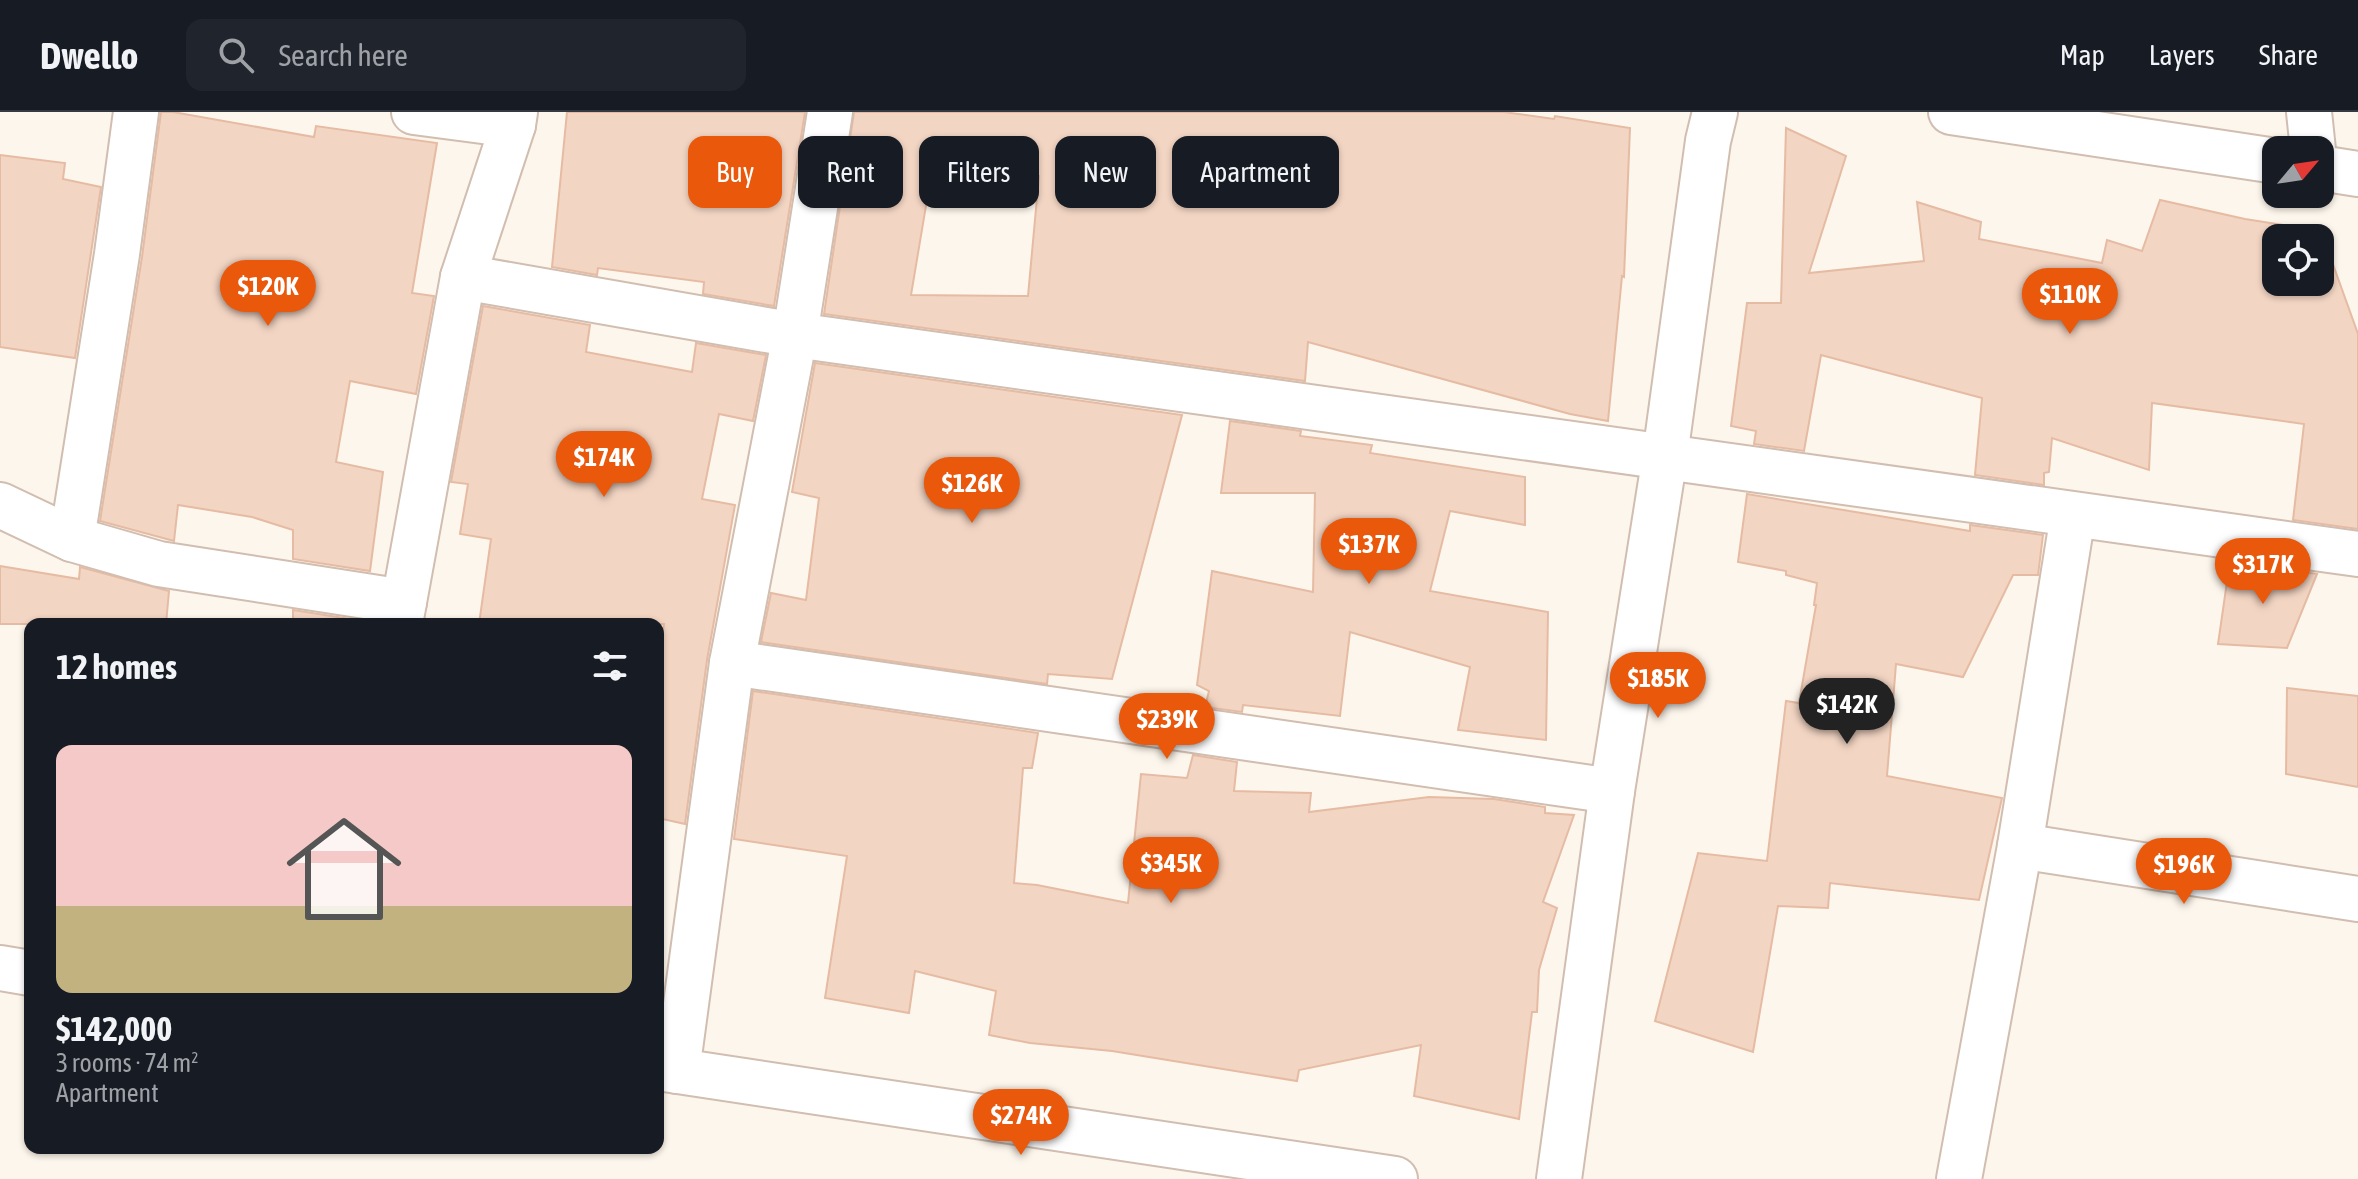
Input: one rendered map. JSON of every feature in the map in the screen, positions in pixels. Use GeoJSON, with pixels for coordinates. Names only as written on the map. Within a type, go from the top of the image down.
{"type":"FeatureCollection","features":[{"type":"Feature","properties":{"kind":"street"},"geometry":{"type":"LineString","coordinates":[[72,539],[136,112]]}},
{"type":"Feature","properties":{"kind":"street"},"geometry":{"type":"LineString","coordinates":[[0,505],[72,539],[159,564],[402,613],[463,277],[514,119],[414,112]]}},
{"type":"Feature","properties":{"kind":"street"},"geometry":{"type":"LineString","coordinates":[[830,112],[795,335],[732,663],[667,1069],[1395,1179]]}},
{"type":"Feature","properties":{"kind":"street"},"geometry":{"type":"LineString","coordinates":[[1559,1179],[1612,791],[1665,456],[1708,141],[1715,112]]}},
{"type":"Feature","properties":{"kind":"street"},"geometry":{"type":"LineString","coordinates":[[1951,112],[2167,128],[2262,157]]}},
{"type":"Feature","properties":{"kind":"street"},"geometry":{"type":"LineString","coordinates":[[2309,112],[2312,136]]}},
{"type":"Feature","properties":{"kind":"street"},"geometry":{"type":"LineString","coordinates":[[2334,170],[2358,174]]}},
{"type":"Feature","properties":{"kind":"street"},"geometry":{"type":"LineString","coordinates":[[463,277],[795,335],[2358,554]]}},
{"type":"Feature","properties":{"kind":"street"},"geometry":{"type":"LineString","coordinates":[[1959,1179],[2020,846],[2073,515]]}},
{"type":"Feature","properties":{"kind":"street"},"geometry":{"type":"LineString","coordinates":[[732,663],[1612,791]]}},
{"type":"Feature","properties":{"kind":"street"},"geometry":{"type":"LineString","coordinates":[[2020,846],[2358,899]]}},
{"type":"Feature","properties":{"kind":"street"},"geometry":{"type":"LineString","coordinates":[[0,968],[24,972]]}},
{"type":"Feature","properties":{"kind":"building"},"geometry":{"type":"Polygon","coordinates":[[[161,112],[314,137],[316,126],[437,143],[412,293],[434,296],[416,394],[350,381],[336,462],[383,472],[370,571],[293,559],[293,530],[252,517],[178,505],[174,541],[100,521],[142,257],[161,112]]]}},
{"type":"Feature","properties":{"kind":"building"},"geometry":{"type":"Polygon","coordinates":[[[567,112],[805,112],[801,136],[798,136],[798,156],[774,306],[703,294],[704,282],[598,268],[597,275],[552,267],[567,112]]]}},
{"type":"Feature","properties":{"kind":"building"},"geometry":{"type":"Polygon","coordinates":[[[854,112],[1504,112],[1554,119],[1555,116],[1630,128],[1624,277],[1608,421],[1570,414],[1308,342],[1305,381],[824,314],[840,208],[903,208],[903,136],[850,136],[854,112]],[[919,136],[919,208],[926,208],[911,295],[1028,296],[1036,208],[1039,208],[1039,136],[919,136]]]}},
{"type":"Feature","properties":{"kind":"building"},"geometry":{"type":"Polygon","coordinates":[[[1786,128],[1846,156],[1809,273],[1924,261],[1917,202],[1981,222],[1979,239],[2102,263],[2107,240],[2142,251],[2160,200],[2277,224],[2262,224],[2262,296],[2334,296],[2334,267],[2358,334],[2358,529],[2293,520],[2304,424],[2152,403],[2149,470],[2052,438],[2049,472],[2044,473],[2044,485],[1975,475],[1982,398],[1821,355],[1804,451],[1754,444],[1756,431],[1731,426],[1747,303],[1781,303],[1786,128]]]}},
{"type":"Feature","properties":{"kind":"building"},"geometry":{"type":"Polygon","coordinates":[[[0,155],[65,163],[63,179],[101,187],[75,358],[0,347],[0,155]]]}},
{"type":"Feature","properties":{"kind":"building"},"geometry":{"type":"Polygon","coordinates":[[[483,306],[590,325],[586,352],[692,372],[696,343],[766,355],[753,421],[719,414],[702,499],[735,505],[707,660],[685,824],[664,819],[664,618],[480,618],[491,539],[460,534],[468,484],[451,482],[483,306]]]}},
{"type":"Feature","properties":{"kind":"building"},"geometry":{"type":"Polygon","coordinates":[[[815,363],[1182,415],[1112,679],[1048,674],[1047,684],[761,642],[771,593],[806,600],[819,498],[792,492],[815,363]]]}},
{"type":"Feature","properties":{"kind":"building"},"geometry":{"type":"Polygon","coordinates":[[[1230,421],[1301,431],[1300,436],[1372,445],[1370,453],[1525,477],[1525,525],[1450,511],[1430,591],[1548,612],[1546,740],[1458,730],[1470,667],[1350,632],[1340,716],[1243,705],[1242,712],[1205,707],[1209,691],[1197,685],[1212,571],[1313,592],[1315,493],[1221,493],[1230,421]]]}},
{"type":"Feature","properties":{"kind":"building"},"geometry":{"type":"Polygon","coordinates":[[[1747,494],[1970,531],[1970,525],[2043,535],[2038,575],[2013,575],[1963,677],[1896,664],[1887,776],[2002,798],[1979,900],[1830,883],[1828,908],[1778,906],[1753,1052],[1655,1021],[1698,853],[1767,861],[1786,701],[1799,703],[1817,583],[1786,575],[1786,571],[1738,562],[1747,494]]]}},
{"type":"Feature","properties":{"kind":"building"},"geometry":{"type":"Polygon","coordinates":[[[2230,561],[2287,573],[2287,569],[2317,574],[2287,648],[2218,644],[2230,561]]]}},
{"type":"Feature","properties":{"kind":"building"},"geometry":{"type":"Polygon","coordinates":[[[0,566],[79,579],[80,567],[169,591],[167,618],[24,618],[24,624],[0,624],[0,566]]]}},
{"type":"Feature","properties":{"kind":"building"},"geometry":{"type":"Polygon","coordinates":[[[293,610],[344,618],[293,618],[293,610]]]}},
{"type":"Feature","properties":{"kind":"building"},"geometry":{"type":"Polygon","coordinates":[[[2287,688],[2358,696],[2358,787],[2286,774],[2287,688]]]}},
{"type":"Feature","properties":{"kind":"building"},"geometry":{"type":"Polygon","coordinates":[[[753,691],[1038,733],[1032,768],[1023,768],[1014,883],[1128,903],[1141,774],[1187,778],[1193,755],[1237,762],[1234,791],[1311,793],[1309,812],[1429,797],[1494,799],[1545,807],[1545,813],[1574,815],[1543,902],[1557,908],[1539,970],[1537,1012],[1532,1012],[1519,1119],[1414,1096],[1421,1045],[1299,1070],[1297,1081],[989,1035],[996,991],[915,971],[909,1013],[825,998],[847,856],[734,839],[753,691]]]}}]}
